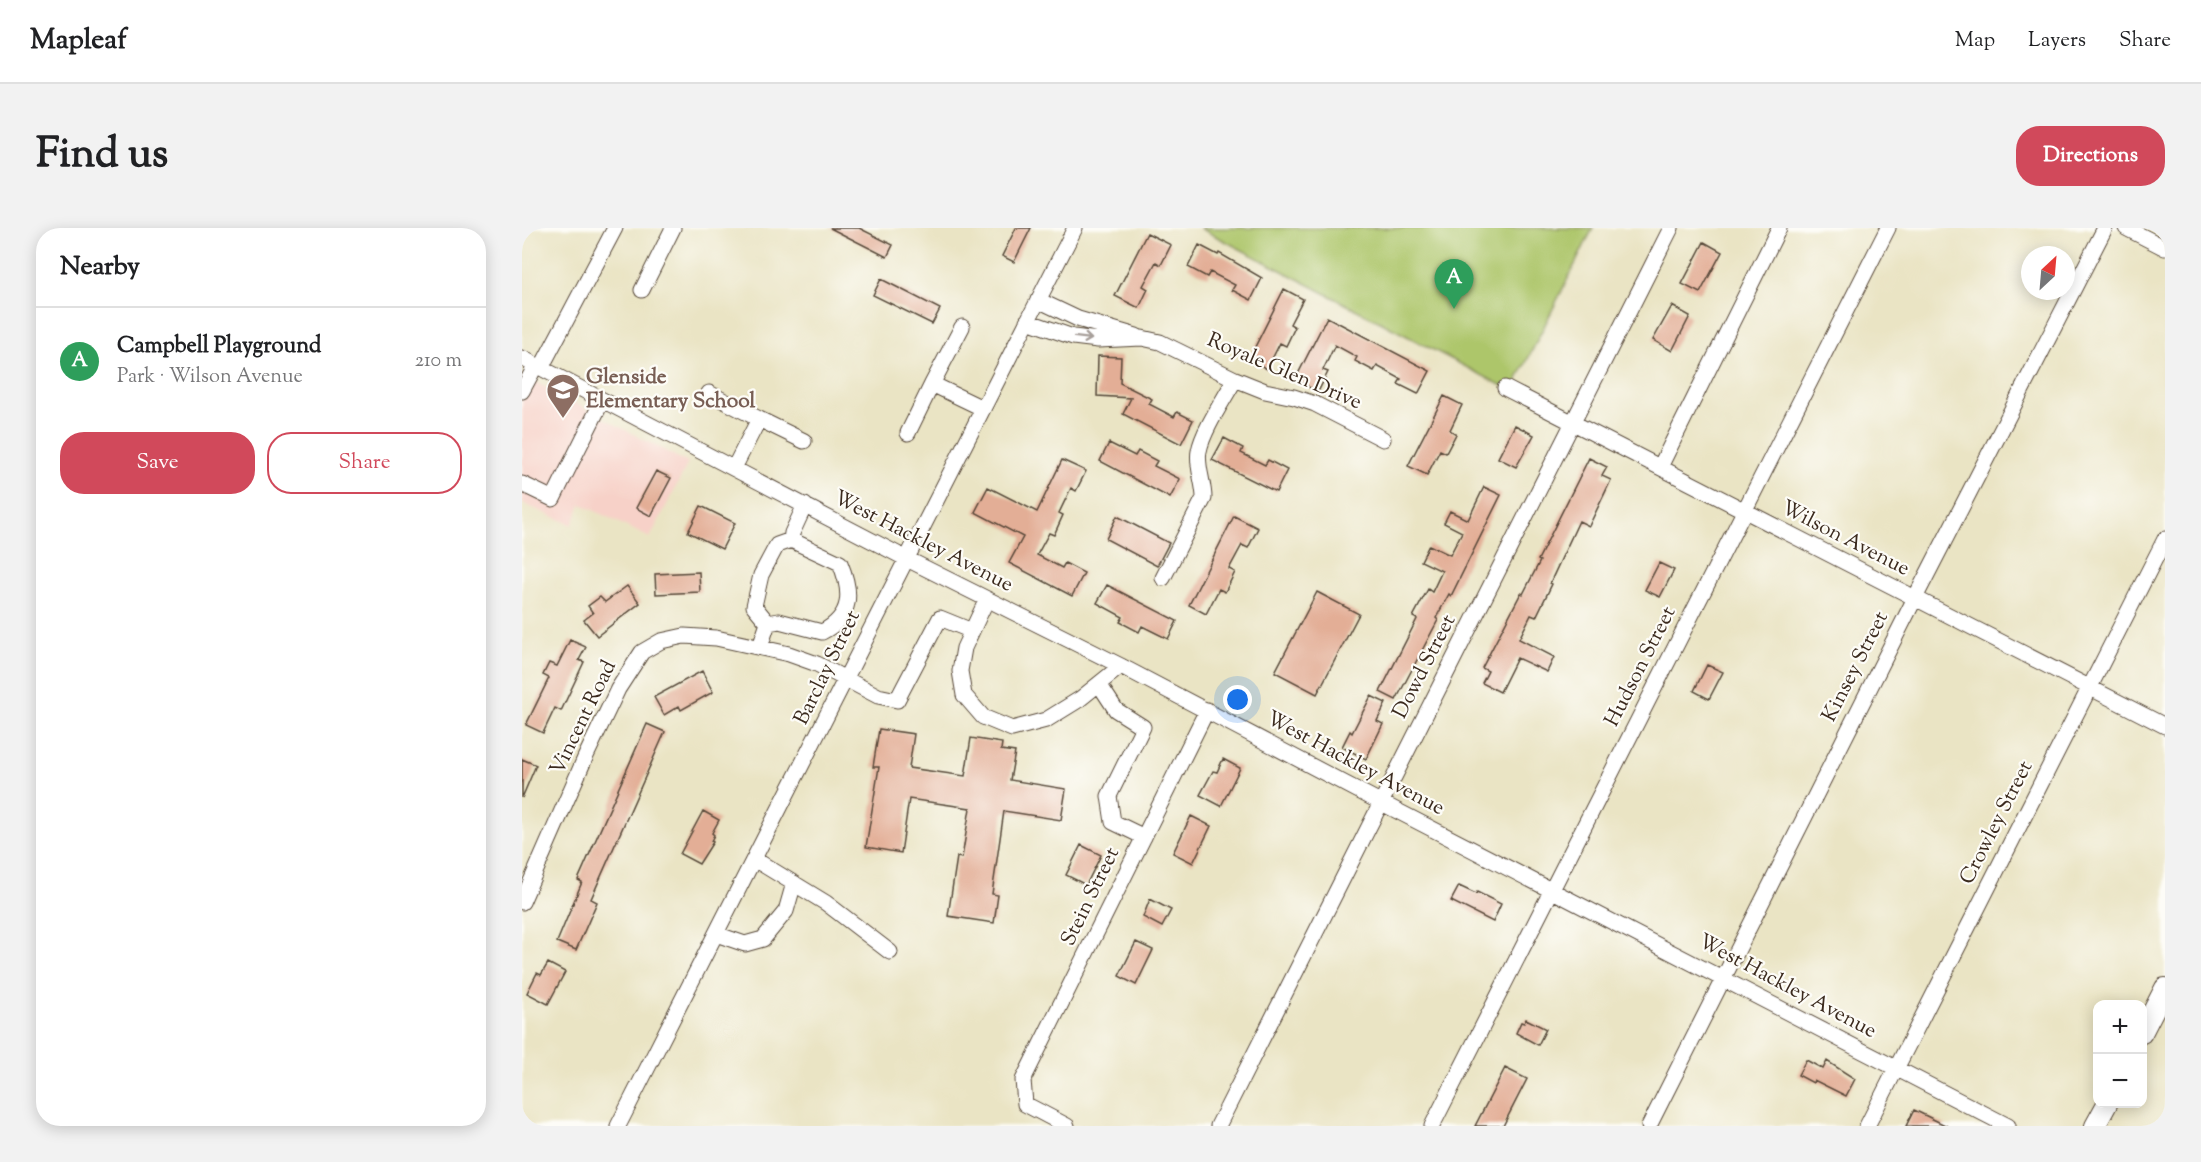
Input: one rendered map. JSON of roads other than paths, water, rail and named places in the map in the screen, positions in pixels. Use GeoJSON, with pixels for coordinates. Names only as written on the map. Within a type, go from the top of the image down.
{"type":"FeatureCollection","features":[{"type":"Feature","properties":{"kind":"main road"},"geometry":{"type":"LineString","coordinates":[[2147,1023],[2165,988]]}},
{"type":"Feature","properties":{"kind":"main road"},"geometry":{"type":"LineString","coordinates":[[2095,1126],[2105,1108]]}},
{"type":"Feature","properties":{"kind":"street"},"geometry":{"type":"LineString","coordinates":[[522,391],[533,363],[615,228]]}},
{"type":"Feature","properties":{"kind":"street"},"geometry":{"type":"LineString","coordinates":[[642,290],[671,232],[655,228]]}},
{"type":"Feature","properties":{"kind":"street","name":"Barclay Street"},"geometry":{"type":"LineString","coordinates":[[618,1126],[847,678],[905,558],[1075,228]]}},
{"type":"Feature","properties":{"kind":"street","name":"Dowd Street"},"geometry":{"type":"LineString","coordinates":[[1218,1126],[1671,228]]}},
{"type":"Feature","properties":{"kind":"street"},"geometry":{"type":"LineString","coordinates":[[1660,467],[1779,228]]}},
{"type":"Feature","properties":{"kind":"street","name":"Hudson Street"},"geometry":{"type":"LineString","coordinates":[[1432,1126],[1888,228]]}},
{"type":"Feature","properties":{"kind":"street","name":"Kinsey Street"},"geometry":{"type":"LineString","coordinates":[[1649,1126],[1915,598],[2105,228]]}},
{"type":"Feature","properties":{"kind":"street"},"geometry":{"type":"LineString","coordinates":[[2126,228],[2165,248]]}},
{"type":"Feature","properties":{"kind":"street"},"geometry":{"type":"LineString","coordinates":[[1038,300],[1078,320],[1124,331],[1142,338]]}},
{"type":"Feature","properties":{"kind":"street","name":"Royale Glen Drive"},"geometry":{"type":"LineString","coordinates":[[1027,321],[1073,337],[1098,340],[1142,338],[1160,342],[1235,379],[1265,391],[1315,404],[1383,439]]}},
{"type":"Feature","properties":{"kind":"street"},"geometry":{"type":"LineString","coordinates":[[908,433],[962,327]]}},
{"type":"Feature","properties":{"kind":"street","name":"West Hackley Avenue"},"geometry":{"type":"LineString","coordinates":[[533,363],[905,558],[1207,710],[1380,802],[1723,977],[1896,1068],[1980,1120],[2008,1126]]}},
{"type":"Feature","properties":{"kind":"street"},"geometry":{"type":"LineString","coordinates":[[1163,578],[1204,498],[1198,453],[1235,379]]}},
{"type":"Feature","properties":{"kind":"street"},"geometry":{"type":"LineString","coordinates":[[932,384],[982,408]]}},
{"type":"Feature","properties":{"kind":"street","name":"Wilson Avenue"},"geometry":{"type":"LineString","coordinates":[[1505,388],[2165,726]]}},
{"type":"Feature","properties":{"kind":"street"},"geometry":{"type":"LineString","coordinates":[[709,393],[804,441]]}},
{"type":"Feature","properties":{"kind":"street"},"geometry":{"type":"LineString","coordinates":[[522,483],[553,499],[602,401]]}},
{"type":"Feature","properties":{"kind":"street"},"geometry":{"type":"LineString","coordinates":[[735,468],[759,419]]}},
{"type":"Feature","properties":{"kind":"street"},"geometry":{"type":"LineString","coordinates":[[791,540],[805,505]]}},
{"type":"Feature","properties":{"kind":"street","name":"Crowley Street"},"geometry":{"type":"LineString","coordinates":[[1867,1126],[2165,539]]}},
{"type":"Feature","properties":{"kind":"street"},"geometry":{"type":"LineString","coordinates":[[760,647],[764,628],[768,623],[779,621],[822,632],[835,626],[841,618],[849,597],[848,582],[840,563],[791,540],[777,544],[761,575],[754,606],[768,623]]}},
{"type":"Feature","properties":{"kind":"street"},"geometry":{"type":"LineString","coordinates":[[987,599],[964,648],[960,671],[964,695],[983,717],[1012,729],[1046,720],[1080,699],[1121,666]]}},
{"type":"Feature","properties":{"kind":"street","name":"Vincent Road"},"geometry":{"type":"LineString","coordinates":[[522,902],[604,716],[628,671],[642,652],[661,641],[684,636],[716,638],[789,654],[847,678],[878,696],[897,700],[940,618],[972,631]]}},
{"type":"Feature","properties":{"kind":"street"},"geometry":{"type":"LineString","coordinates":[[1099,684],[1116,710],[1143,727],[1109,796],[1113,822],[1144,837]]}},
{"type":"Feature","properties":{"kind":"street","name":"Stein Street"},"geometry":{"type":"LineString","coordinates":[[1067,1126],[1025,1104],[1023,1080],[1207,710]]}},
{"type":"Feature","properties":{"kind":"street"},"geometry":{"type":"LineString","coordinates":[[754,859],[826,903],[890,952]]}},
{"type":"Feature","properties":{"kind":"street"},"geometry":{"type":"LineString","coordinates":[[716,934],[745,944],[763,939],[786,911],[794,883]]}},
{"type":"Feature","properties":{"kind":"place","name":"Campbell Playground"},"geometry":{"type":"Point","coordinates":[1454,309]}},
{"type":"Feature","properties":{"kind":"place","name":"Glenside Elementary School"},"geometry":{"type":"Point","coordinates":[563,419]}}]}
